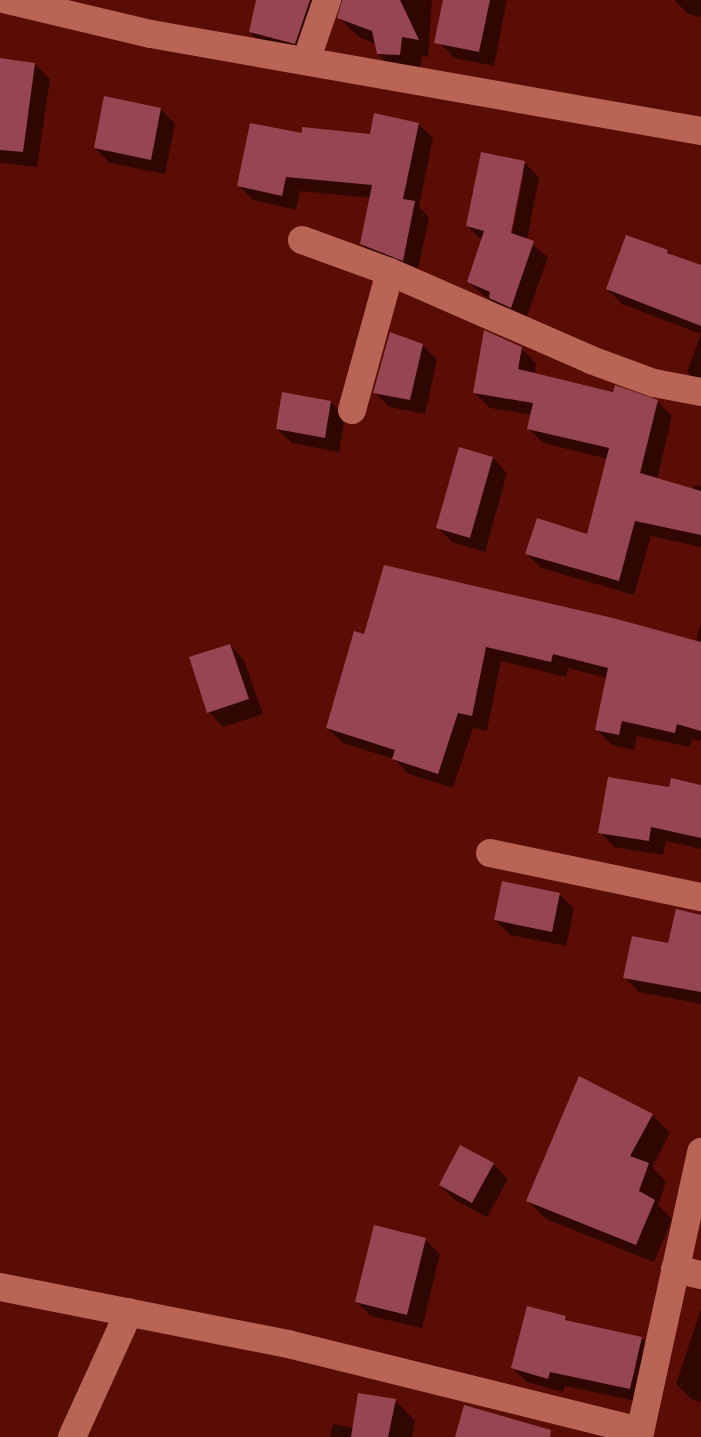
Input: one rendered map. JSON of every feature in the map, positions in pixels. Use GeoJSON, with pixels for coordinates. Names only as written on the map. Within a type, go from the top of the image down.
{"type":"FeatureCollection","features":[{"type":"Feature","properties":{"kind":"street"},"geometry":{"type":"LineString","coordinates":[[7,0],[151,34],[701,131]]}},
{"type":"Feature","properties":{"kind":"street"},"geometry":{"type":"LineString","coordinates":[[306,61],[328,0]]}},
{"type":"Feature","properties":{"kind":"street"},"geometry":{"type":"LineString","coordinates":[[302,240],[390,272],[591,360],[654,383],[701,392]]}},
{"type":"Feature","properties":{"kind":"street"},"geometry":{"type":"LineString","coordinates":[[352,410],[390,272]]}},
{"type":"Feature","properties":{"kind":"street"},"geometry":{"type":"LineString","coordinates":[[490,853],[701,897]]}},
{"type":"Feature","properties":{"kind":"street"},"geometry":{"type":"LineString","coordinates":[[0,1286],[288,1344],[639,1434],[688,1272],[701,1152]]}},
{"type":"Feature","properties":{"kind":"street"},"geometry":{"type":"LineString","coordinates":[[72,1437],[129,1312]]}},
{"type":"Feature","properties":{"kind":"building"},"geometry":{"type":"Polygon","coordinates":[[[256,0],[310,0],[295,44],[249,32],[256,0]]]}},
{"type":"Feature","properties":{"kind":"building"},"geometry":{"type":"Polygon","coordinates":[[[342,0],[400,0],[419,40],[402,37],[400,55],[377,54],[372,31],[337,18],[342,0]]]}},
{"type":"Feature","properties":{"kind":"building"},"geometry":{"type":"Polygon","coordinates":[[[443,0],[490,0],[479,52],[434,43],[443,0]]]}},
{"type":"Feature","properties":{"kind":"building"},"geometry":{"type":"Polygon","coordinates":[[[0,58],[35,63],[23,152],[0,150],[0,58]]]}},
{"type":"Feature","properties":{"kind":"building"},"geometry":{"type":"Polygon","coordinates":[[[104,96],[161,108],[151,160],[94,148],[104,96]]]}},
{"type":"Feature","properties":{"kind":"building"},"geometry":{"type":"Polygon","coordinates":[[[374,113],[419,123],[403,199],[415,201],[403,261],[360,244],[372,185],[286,177],[282,196],[237,186],[250,123],[302,133],[302,127],[370,134],[374,113]]]}},
{"type":"Feature","properties":{"kind":"building"},"geometry":{"type":"Polygon","coordinates":[[[481,152],[525,161],[511,233],[534,241],[511,308],[489,298],[490,292],[467,282],[484,231],[466,226],[481,152]]]}},
{"type":"Feature","properties":{"kind":"building"},"geometry":{"type":"Polygon","coordinates":[[[626,235],[668,250],[667,253],[701,265],[701,326],[606,289],[626,235]]]}},
{"type":"Feature","properties":{"kind":"building"},"geometry":{"type":"Polygon","coordinates":[[[484,330],[522,347],[518,369],[613,392],[615,385],[658,400],[640,473],[701,491],[701,535],[635,521],[619,581],[525,554],[537,518],[587,534],[609,448],[527,429],[533,403],[473,393],[484,330]]]}},
{"type":"Feature","properties":{"kind":"building"},"geometry":{"type":"Polygon","coordinates":[[[390,332],[423,344],[410,400],[373,393],[390,332]]]}},
{"type":"Feature","properties":{"kind":"building"},"geometry":{"type":"Polygon","coordinates":[[[282,392],[331,401],[325,438],[276,429],[282,392]]]}},
{"type":"Feature","properties":{"kind":"building"},"geometry":{"type":"Polygon","coordinates":[[[459,447],[493,457],[470,538],[436,528],[459,447]]]}},
{"type":"Feature","properties":{"kind":"building"},"geometry":{"type":"Polygon","coordinates":[[[384,565],[613,618],[701,642],[701,731],[677,724],[675,733],[622,721],[619,735],[595,730],[608,668],[553,654],[551,662],[486,647],[472,716],[458,713],[438,774],[392,759],[395,750],[326,728],[354,631],[364,634],[384,565]]]}},
{"type":"Feature","properties":{"kind":"building"},"geometry":{"type":"Polygon","coordinates":[[[230,644],[249,699],[207,713],[189,657],[230,644]]]}},
{"type":"Feature","properties":{"kind":"building"},"geometry":{"type":"Polygon","coordinates":[[[608,777],[669,787],[671,778],[701,785],[701,838],[651,827],[649,841],[598,833],[608,777]]]}},
{"type":"Feature","properties":{"kind":"building"},"geometry":{"type":"Polygon","coordinates":[[[502,881],[560,893],[552,932],[494,920],[502,881]]]}},
{"type":"Feature","properties":{"kind":"building"},"geometry":{"type":"Polygon","coordinates":[[[676,909],[701,915],[701,992],[623,978],[632,936],[668,943],[676,909]]]}},
{"type":"Feature","properties":{"kind":"building"},"geometry":{"type":"Polygon","coordinates":[[[579,1076],[653,1114],[630,1156],[649,1163],[639,1191],[655,1200],[636,1245],[526,1201],[579,1076]]]}},
{"type":"Feature","properties":{"kind":"building"},"geometry":{"type":"Polygon","coordinates":[[[460,1145],[494,1163],[472,1203],[439,1185],[460,1145]]]}},
{"type":"Feature","properties":{"kind":"building"},"geometry":{"type":"Polygon","coordinates":[[[374,1225],[426,1238],[407,1315],[355,1302],[374,1225]]]}},
{"type":"Feature","properties":{"kind":"building"},"geometry":{"type":"Polygon","coordinates":[[[527,1306],[566,1316],[565,1320],[642,1337],[630,1389],[550,1372],[548,1379],[511,1368],[527,1306]]]}},
{"type":"Feature","properties":{"kind":"building"},"geometry":{"type":"Polygon","coordinates":[[[358,1393],[396,1399],[388,1437],[351,1437],[358,1393]]]}},
{"type":"Feature","properties":{"kind":"building"},"geometry":{"type":"Polygon","coordinates":[[[464,1405],[551,1430],[550,1437],[455,1437],[464,1405]]]}}]}
